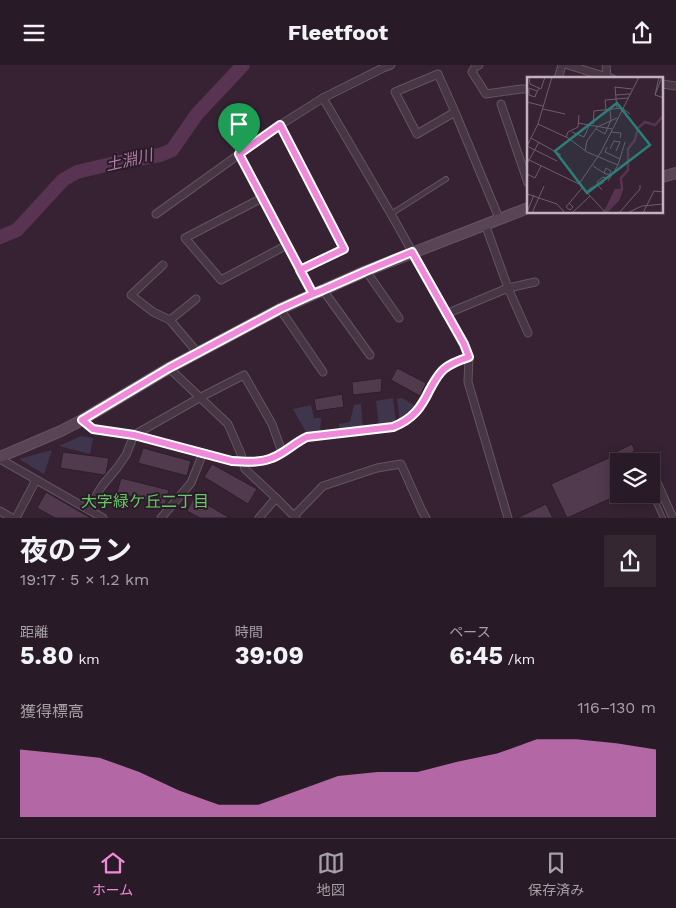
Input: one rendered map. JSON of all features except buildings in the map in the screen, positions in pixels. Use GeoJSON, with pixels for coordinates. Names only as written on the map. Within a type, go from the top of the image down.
{"type":"FeatureCollection","features":[{"type":"Feature","properties":{"kind":"street"},"geometry":{"type":"LineString","coordinates":[[156,214],[280,125],[323,98],[383,67],[391,65]]}},
{"type":"Feature","properties":{"kind":"street"},"geometry":{"type":"LineString","coordinates":[[479,65],[472,72],[486,94],[527,89]]}},
{"type":"Feature","properties":{"kind":"street"},"geometry":{"type":"LineString","coordinates":[[568,65],[607,77]]}},
{"type":"Feature","properties":{"kind":"street"},"geometry":{"type":"LineString","coordinates":[[606,65],[610,77]]}},
{"type":"Feature","properties":{"kind":"street"},"geometry":{"type":"LineString","coordinates":[[455,112],[417,134],[395,92],[438,74],[455,112],[499,218]]}},
{"type":"Feature","properties":{"kind":"street"},"geometry":{"type":"LineString","coordinates":[[323,98],[464,344],[469,357],[468,382],[508,518]]}},
{"type":"Feature","properties":{"kind":"street"},"geometry":{"type":"LineString","coordinates":[[500,104],[527,180]]}},
{"type":"Feature","properties":{"kind":"street"},"geometry":{"type":"LineString","coordinates":[[280,125],[344,249],[300,270]]}},
{"type":"Feature","properties":{"kind":"street"},"geometry":{"type":"LineString","coordinates":[[239,154],[313,294]]}},
{"type":"Feature","properties":{"kind":"street"},"geometry":{"type":"LineString","coordinates":[[262,198],[185,238],[221,280],[287,245]]}},
{"type":"Feature","properties":{"kind":"street"},"geometry":{"type":"LineString","coordinates":[[0,458],[82,420],[197,352],[280,309],[412,252],[527,208]]}},
{"type":"Feature","properties":{"kind":"street"},"geometry":{"type":"LineString","coordinates":[[485,224],[508,288],[528,333]]}},
{"type":"Feature","properties":{"kind":"street"},"geometry":{"type":"LineString","coordinates":[[163,265],[131,295],[153,312],[170,320],[197,352]]}},
{"type":"Feature","properties":{"kind":"street"},"geometry":{"type":"LineString","coordinates":[[366,271],[399,318]]}},
{"type":"Feature","properties":{"kind":"street"},"geometry":{"type":"LineString","coordinates":[[446,314],[508,288],[535,282]]}},
{"type":"Feature","properties":{"kind":"street"},"geometry":{"type":"LineString","coordinates":[[323,290],[370,355]]}},
{"type":"Feature","properties":{"kind":"street"},"geometry":{"type":"LineString","coordinates":[[170,320],[196,299]]}},
{"type":"Feature","properties":{"kind":"street"},"geometry":{"type":"LineString","coordinates":[[280,309],[323,372]]}},
{"type":"Feature","properties":{"kind":"street"},"geometry":{"type":"LineString","coordinates":[[82,420],[93,429],[134,435],[232,461],[262,461],[273,458],[307,437],[393,427],[403,423],[413,416],[422,405],[434,381],[443,369],[454,362],[469,357]]}},
{"type":"Feature","properties":{"kind":"street"},"geometry":{"type":"LineString","coordinates":[[169,368],[228,424],[245,469],[295,517],[323,486],[377,468],[401,464],[426,518]]}},
{"type":"Feature","properties":{"kind":"street"},"geometry":{"type":"LineString","coordinates":[[88,509],[102,486],[122,461],[134,435],[244,375],[272,424],[282,452]]}},
{"type":"Feature","properties":{"kind":"street"},"geometry":{"type":"LineString","coordinates":[[161,518],[191,483],[203,453]]}},
{"type":"Feature","properties":{"kind":"street"},"geometry":{"type":"LineString","coordinates":[[0,458],[104,518]]}},
{"type":"Feature","properties":{"kind":"street"},"geometry":{"type":"LineString","coordinates":[[0,511],[14,518],[36,480]]}},
{"type":"Feature","properties":{"kind":"street"},"geometry":{"type":"LineString","coordinates":[[660,489],[673,518]]}},
{"type":"Feature","properties":{"kind":"street"},"geometry":{"type":"LineString","coordinates":[[259,518],[276,498]]}},
{"type":"Feature","properties":{"kind":"lane"},"geometry":{"type":"LineString","coordinates":[[391,214],[446,179]]}},
{"type":"Feature","properties":{"kind":"lane"},"geometry":{"type":"LineString","coordinates":[[656,503],[663,518]]}},
{"type":"Feature","properties":{"kind":"shaded area"},"geometry":{"type":"Polygon","coordinates":[[[393,398],[396,423],[379,427],[376,401],[393,398]]]}},
{"type":"Feature","properties":{"kind":"shaded area"},"geometry":{"type":"Polygon","coordinates":[[[402,398],[417,407],[400,422],[397,399],[402,398]]]}},
{"type":"Feature","properties":{"kind":"shaded area"},"geometry":{"type":"Polygon","coordinates":[[[361,404],[363,429],[340,432],[339,424],[350,422],[354,405],[361,404]]]}},
{"type":"Feature","properties":{"kind":"shaded area"},"geometry":{"type":"Polygon","coordinates":[[[311,405],[314,418],[321,418],[320,433],[307,434],[293,409],[311,405]]]}},
{"type":"Feature","properties":{"kind":"shaded area"},"geometry":{"type":"Polygon","coordinates":[[[81,436],[93,438],[90,454],[59,446],[81,436]]]}},
{"type":"Feature","properties":{"kind":"shaded area"},"geometry":{"type":"Polygon","coordinates":[[[52,450],[44,474],[19,459],[52,450]]]}},
{"type":"Feature","properties":{"kind":"waterway","name":"土淵川"},"geometry":{"type":"LineString","coordinates":[[0,237],[17,230],[63,180],[77,172],[160,155],[172,150],[197,114],[243,65]]}},
{"type":"Feature","properties":{"kind":"district","name":"大字緑ケ丘二丁目"},"geometry":{"type":"Point","coordinates":[145,501]}},
{"type":"Feature","properties":{"kind":"route"},"geometry":{"type":"LineString","coordinates":[[239,154],[280,125],[344,249],[300,270],[313,294],[412,252],[464,344],[469,357],[454,362],[443,369],[434,381],[422,405],[413,416],[403,423],[393,427],[307,437],[273,458],[262,461],[243,462],[232,461],[134,435],[93,429],[82,420],[197,352],[313,294],[239,154]]}}]}
